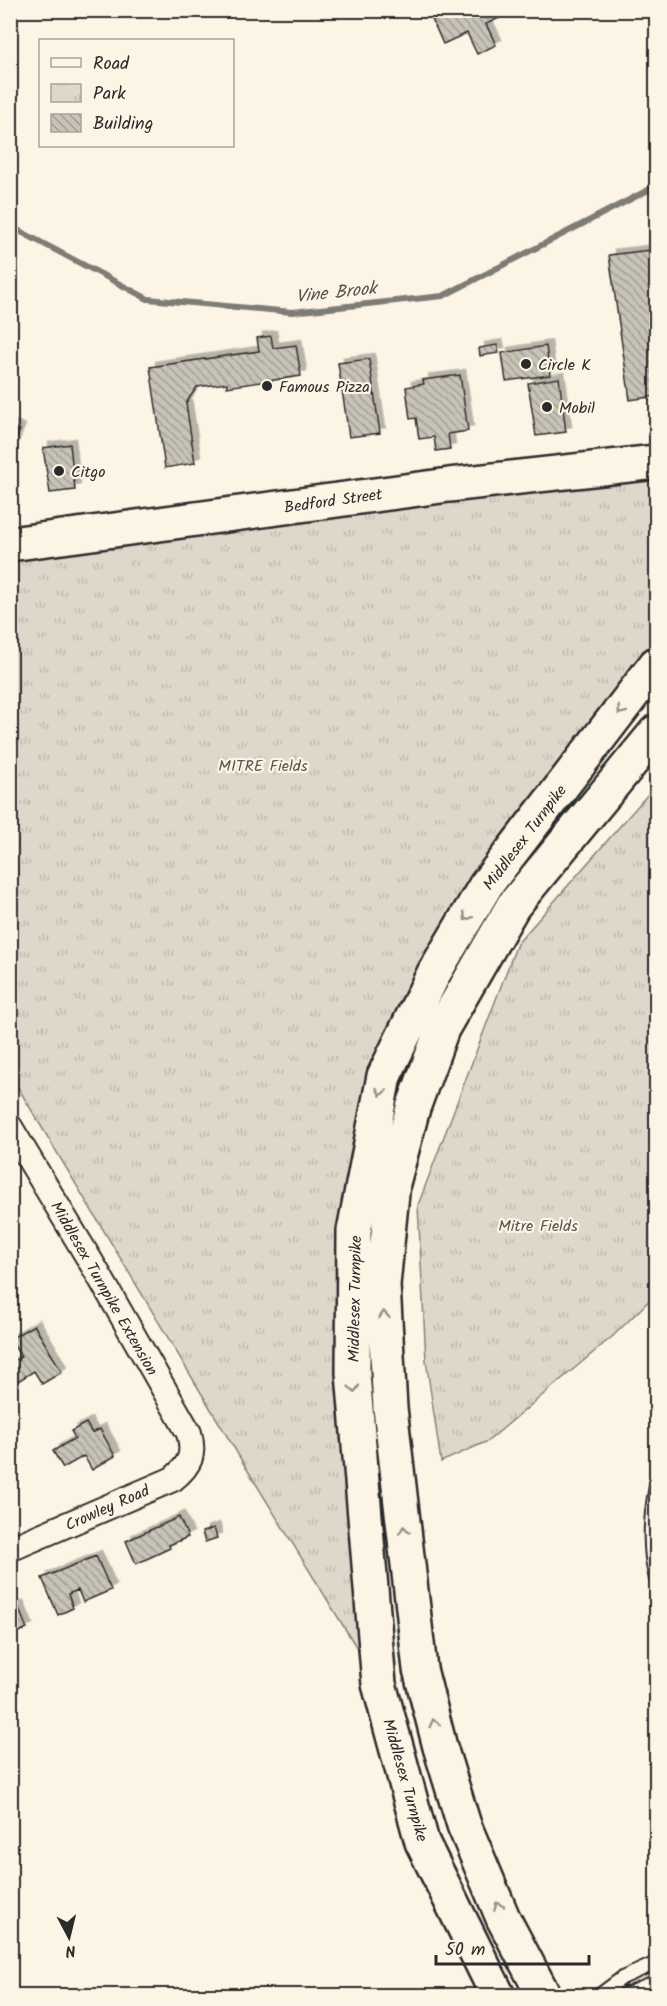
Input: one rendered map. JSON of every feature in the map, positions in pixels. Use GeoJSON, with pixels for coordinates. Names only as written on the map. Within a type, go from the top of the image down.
{"type":"FeatureCollection","features":[{"type":"Feature","properties":{"kind":"main road","name":"Bedford Street"},"geometry":{"type":"LineString","coordinates":[[10,544],[449,485],[648,468]]}},
{"type":"Feature","properties":{"kind":"main road","name":"Middlesex Turnpike"},"geometry":{"type":"LineString","coordinates":[[498,1995],[422,1842],[379,1684],[353,1373],[354,1231],[384,1076],[434,973],[486,885],[657,664]]}},
{"type":"Feature","properties":{"kind":"main road","name":"Middlesex Turnpike"},"geometry":{"type":"LineString","coordinates":[[544,1995],[503,1918],[464,1825],[420,1669],[390,1408],[383,1285],[393,1183],[413,1108],[442,1029],[513,906],[657,732]]}},
{"type":"Feature","properties":{"kind":"street","name":"Middlesex Turnpike Extension"},"geometry":{"type":"LineString","coordinates":[[10,1127],[103,1282],[189,1433],[191,1453]]}},
{"type":"Feature","properties":{"kind":"street","name":"Crowley Road"},"geometry":{"type":"LineString","coordinates":[[10,1549],[173,1479],[186,1468],[191,1453]]}},
{"type":"Feature","properties":{"kind":"lane"},"geometry":{"type":"LineString","coordinates":[[657,1486],[651,1511],[652,1564],[657,1579]]}},
{"type":"Feature","properties":{"kind":"lane"},"geometry":{"type":"LineString","coordinates":[[598,1995],[622,1978],[657,1963]]}},
{"type":"Feature","properties":{"kind":"lane"},"geometry":{"type":"LineString","coordinates":[[617,1995],[630,1993],[657,1982]]}},
{"type":"Feature","properties":{"kind":"green space","name":"MITRE Fields"},"geometry":{"type":"Polygon","coordinates":[[[656,477],[656,664],[486,885],[384,1076],[354,1231],[379,1684],[11,1076],[11,544],[656,477]]]}},
{"type":"Feature","properties":{"kind":"green space","name":"Mitre Fields"},"geometry":{"type":"Polygon","coordinates":[[[656,785],[656,1294],[613,1336],[488,1441],[441,1462],[426,1360],[418,1205],[517,944],[656,785]]]}},
{"type":"Feature","properties":{"kind":"building"},"geometry":{"type":"Polygon","coordinates":[[[428,10],[507,10],[508,14],[486,24],[496,45],[477,54],[467,33],[443,44],[428,10]]]}},
{"type":"Feature","properties":{"kind":"building"},"geometry":{"type":"Polygon","coordinates":[[[650,250],[656,294],[656,396],[630,400],[609,255],[650,250]]]}},
{"type":"Feature","properties":{"kind":"building"},"geometry":{"type":"Polygon","coordinates":[[[271,336],[273,348],[296,345],[301,376],[227,387],[227,383],[197,387],[186,403],[195,463],[165,468],[150,367],[259,351],[257,338],[271,336]]]}},
{"type":"Feature","properties":{"kind":"building"},"geometry":{"type":"Polygon","coordinates":[[[497,345],[499,353],[480,356],[479,348],[497,345]]]}},
{"type":"Feature","properties":{"kind":"building","name":"Circle K"},"geometry":{"type":"Polygon","coordinates":[[[546,346],[550,375],[506,381],[502,353],[546,346]]]}},
{"type":"Feature","properties":{"kind":"building"},"geometry":{"type":"Polygon","coordinates":[[[369,359],[380,433],[349,437],[338,363],[369,359]]]}},
{"type":"Feature","properties":{"kind":"building"},"geometry":{"type":"Polygon","coordinates":[[[460,375],[468,431],[448,434],[450,449],[436,451],[434,437],[419,439],[416,418],[410,419],[406,387],[424,384],[423,380],[460,375]]]}},
{"type":"Feature","properties":{"kind":"building"},"geometry":{"type":"Polygon","coordinates":[[[559,378],[566,432],[536,436],[528,383],[559,378]]]}},
{"type":"Feature","properties":{"kind":"building"},"geometry":{"type":"Polygon","coordinates":[[[10,426],[20,430],[10,454],[10,426]]]}},
{"type":"Feature","properties":{"kind":"building"},"geometry":{"type":"Polygon","coordinates":[[[70,444],[75,490],[50,493],[43,448],[70,444]]]}},
{"type":"Feature","properties":{"kind":"building"},"geometry":{"type":"Polygon","coordinates":[[[34,1325],[62,1372],[42,1384],[34,1371],[10,1386],[10,1363],[21,1357],[10,1339],[34,1325]]]}},
{"type":"Feature","properties":{"kind":"building"},"geometry":{"type":"Polygon","coordinates":[[[86,1423],[92,1433],[100,1429],[115,1456],[92,1470],[84,1456],[63,1468],[53,1451],[75,1438],[71,1431],[86,1423]]]}},
{"type":"Feature","properties":{"kind":"building"},"geometry":{"type":"Polygon","coordinates":[[[179,1517],[188,1537],[136,1564],[126,1541],[179,1517]]]}},
{"type":"Feature","properties":{"kind":"building"},"geometry":{"type":"Polygon","coordinates":[[[214,1528],[217,1538],[205,1542],[202,1532],[214,1528]]]}},
{"type":"Feature","properties":{"kind":"building"},"geometry":{"type":"Polygon","coordinates":[[[96,1556],[111,1590],[83,1602],[78,1590],[68,1594],[73,1608],[58,1615],[42,1578],[96,1556]]]}},
{"type":"Feature","properties":{"kind":"building"},"geometry":{"type":"Polygon","coordinates":[[[18,1606],[27,1629],[10,1635],[10,1609],[18,1606]]]}},
{"type":"Feature","properties":{"kind":"waterway","name":"Vine Brook"},"geometry":{"type":"LineString","coordinates":[[10,226],[148,299],[292,312],[443,296],[656,186]]}},
{"type":"Feature","properties":{"kind":"place","name":"Circle K"},"geometry":{"type":"Point","coordinates":[526,364]}},
{"type":"Feature","properties":{"kind":"place","name":"Famous Pizza"},"geometry":{"type":"Point","coordinates":[267,386]}},
{"type":"Feature","properties":{"kind":"place","name":"Mobil"},"geometry":{"type":"Point","coordinates":[547,407]}},
{"type":"Feature","properties":{"kind":"place","name":"Citgo"},"geometry":{"type":"Point","coordinates":[59,471]}}]}
